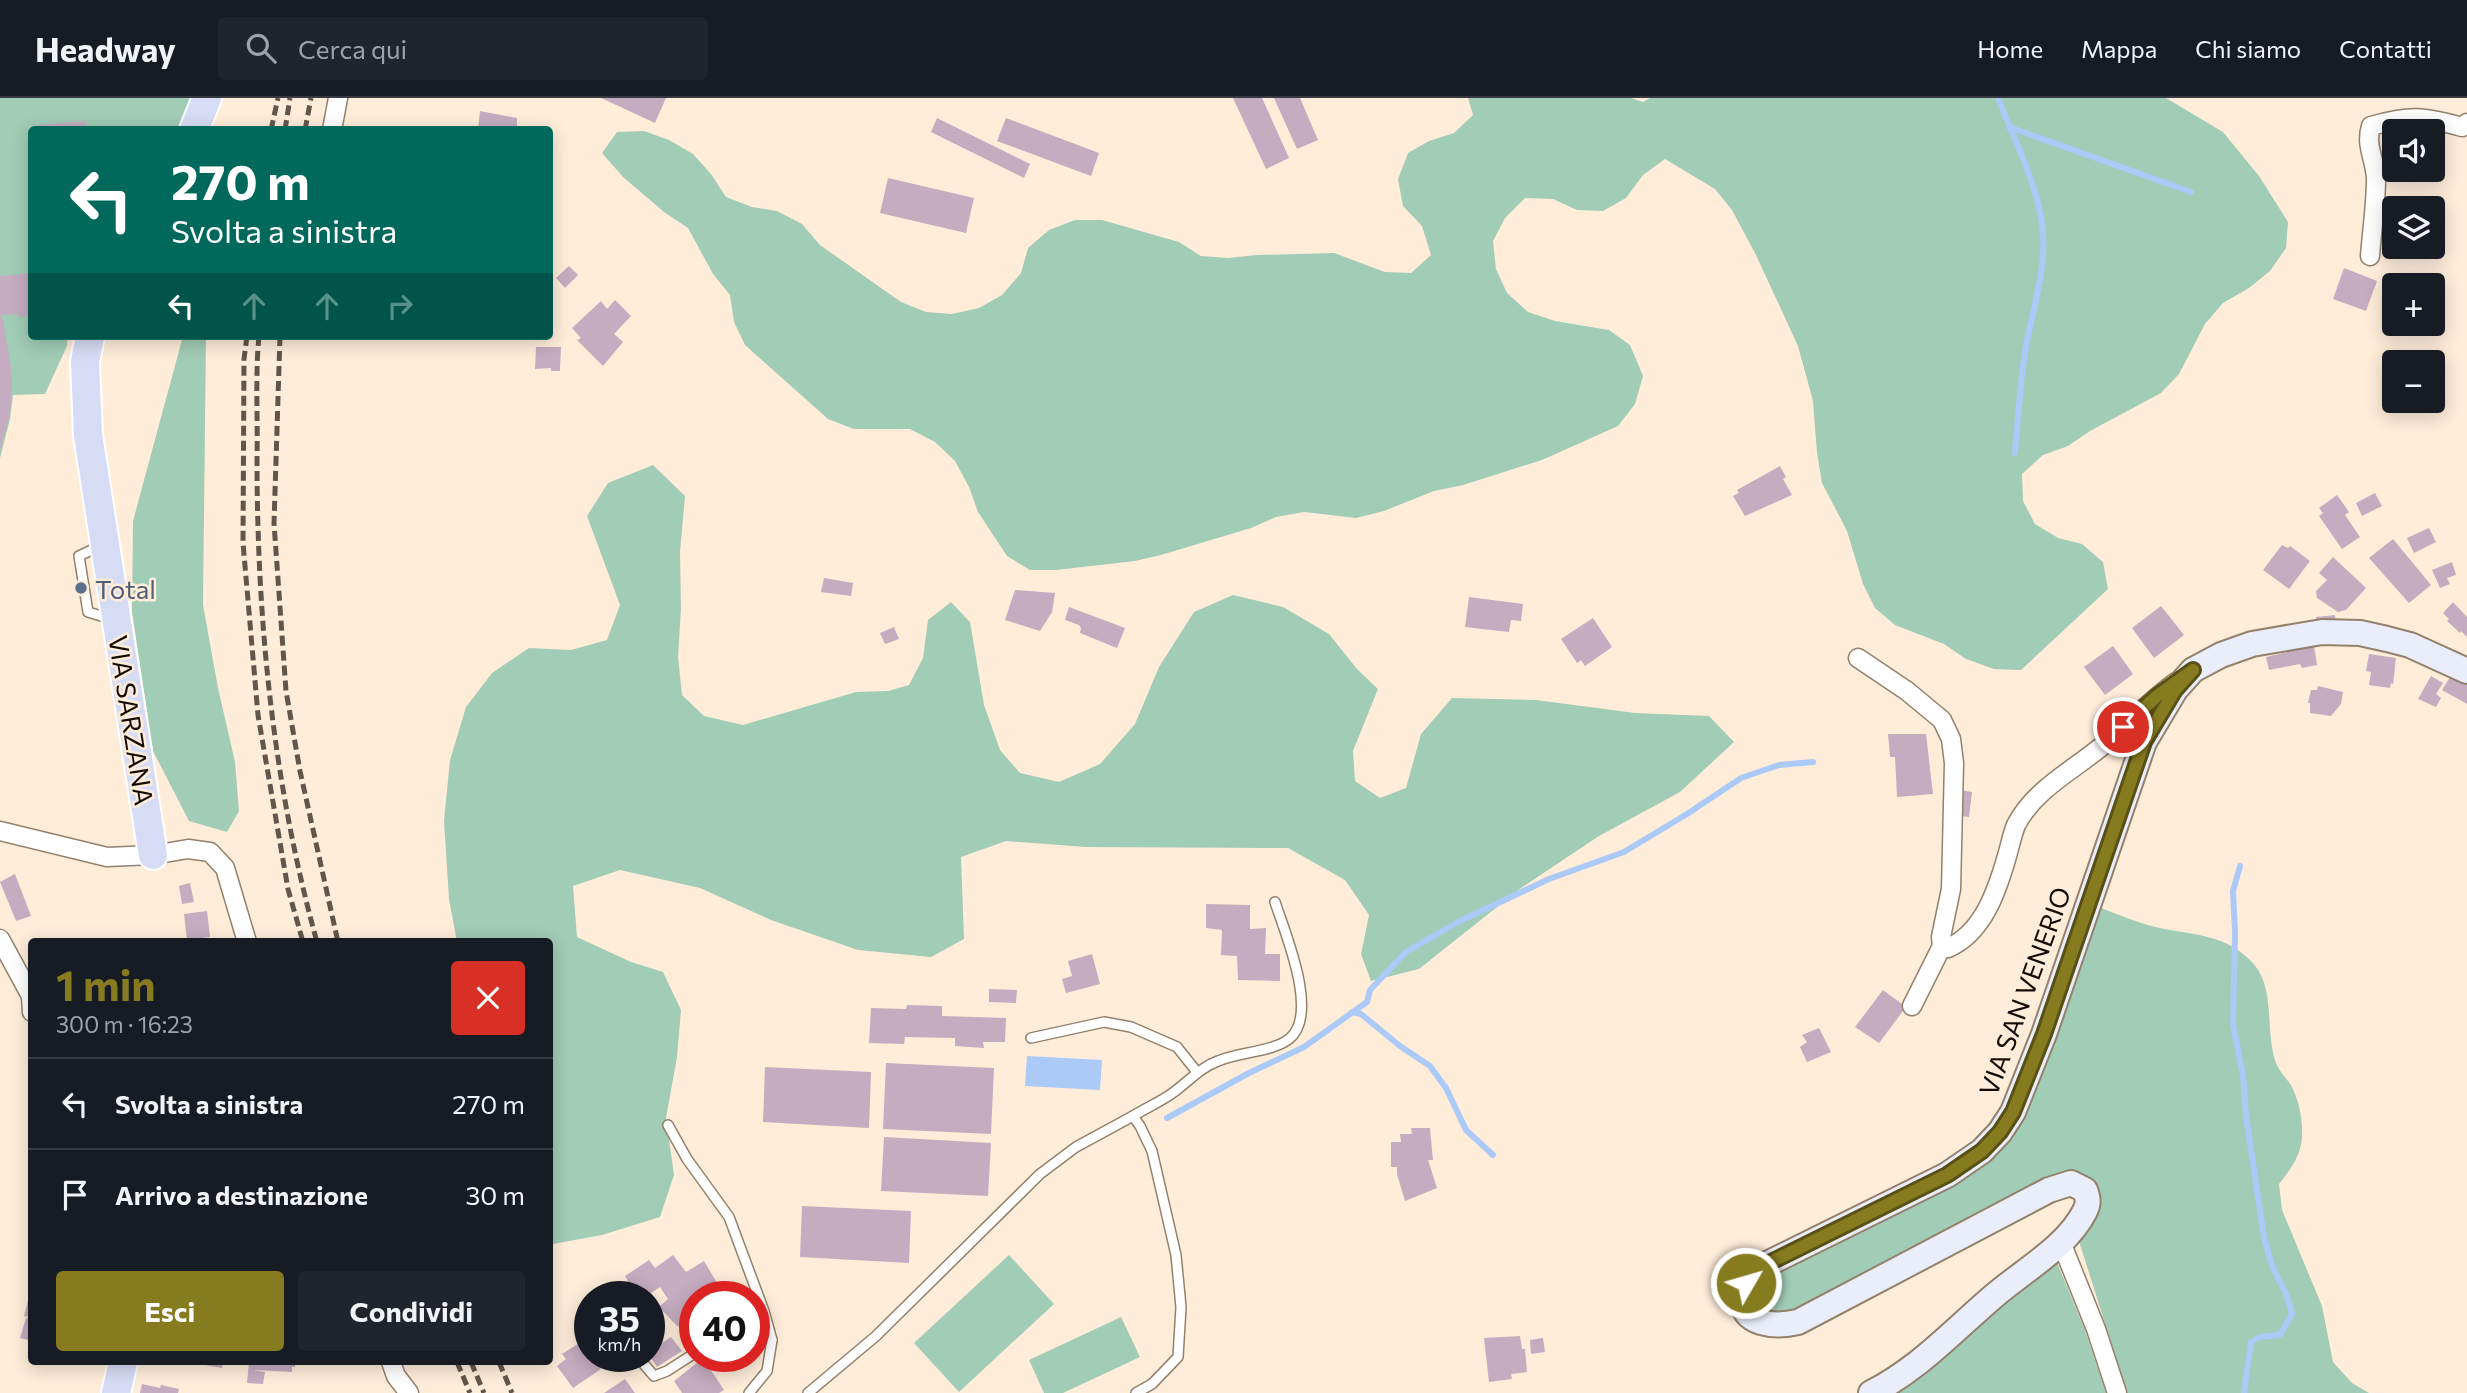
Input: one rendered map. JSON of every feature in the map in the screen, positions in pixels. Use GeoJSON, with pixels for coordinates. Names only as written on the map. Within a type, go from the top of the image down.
{"type":"FeatureCollection","features":[{"type":"Feature","properties":{"kind":"main road"},"geometry":{"type":"LineString","coordinates":[[196,126],[207,98]]}},
{"type":"Feature","properties":{"kind":"main road","name":"VIA SARZANA"},"geometry":{"type":"LineString","coordinates":[[89,340],[85,362],[88,435],[153,855]]}},
{"type":"Feature","properties":{"kind":"main road"},"geometry":{"type":"LineString","coordinates":[[116,1393],[121,1365]]}},
{"type":"Feature","properties":{"kind":"street"},"geometry":{"type":"LineString","coordinates":[[333,126],[338,98]]}},
{"type":"Feature","properties":{"kind":"street"},"geometry":{"type":"LineString","coordinates":[[2370,256],[2376,181],[2374,160],[2367,139],[2371,126],[2393,120],[2424,117],[2462,127],[2467,123]]}},
{"type":"Feature","properties":{"kind":"street","name":"VIA SAN VENERIO"},"geometry":{"type":"LineString","coordinates":[[1871,1393],[1894,1381],[1945,1341],[1993,1297],[2061,1242],[2080,1220],[2088,1200],[2085,1190],[2071,1183],[2049,1190],[1798,1322],[1775,1326],[1760,1323],[1744,1312],[1742,1301],[1746,1283],[1762,1268],[1947,1175],[1982,1151],[2000,1132],[2013,1112],[2044,1034],[2144,742],[2175,690],[2193,670],[2221,656],[2252,644],[2322,632],[2360,633],[2410,645],[2467,671]]}},
{"type":"Feature","properties":{"kind":"street"},"geometry":{"type":"LineString","coordinates":[[1858,658],[1942,720],[1951,739],[1954,763],[1951,889],[1941,937],[1942,946],[1912,1006]]}},
{"type":"Feature","properties":{"kind":"street"},"geometry":{"type":"LineString","coordinates":[[1942,946],[1948,948],[1959,943],[1982,919],[2000,879],[2016,826],[2034,799],[2068,774],[2157,696],[2193,670]]}},
{"type":"Feature","properties":{"kind":"street"},"geometry":{"type":"LineString","coordinates":[[0,831],[107,857],[153,855],[188,849],[210,852],[225,868],[246,938]]}},
{"type":"Feature","properties":{"kind":"street"},"geometry":{"type":"LineString","coordinates":[[1,943],[28,991]]}},
{"type":"Feature","properties":{"kind":"street"},"geometry":{"type":"LineString","coordinates":[[2061,1242],[2096,1329],[2117,1393]]}},
{"type":"Feature","properties":{"kind":"street"},"geometry":{"type":"LineString","coordinates":[[392,1365],[396,1376],[409,1393]]}},
{"type":"Feature","properties":{"kind":"lane"},"geometry":{"type":"LineString","coordinates":[[808,1393],[876,1336],[1040,1174],[1076,1147],[1172,1093],[1197,1072],[1216,1061],[1269,1048],[1289,1039],[1300,1025],[1303,1007],[1299,983],[1275,902]]}},
{"type":"Feature","properties":{"kind":"lane"},"geometry":{"type":"LineString","coordinates":[[1031,1038],[1104,1022],[1131,1027],[1177,1047],[1197,1072]]}},
{"type":"Feature","properties":{"kind":"lane"},"geometry":{"type":"LineString","coordinates":[[1133,1116],[1152,1150],[1176,1255],[1181,1307],[1178,1357],[1152,1384],[1136,1393]]}},
{"type":"Feature","properties":{"kind":"lane"},"geometry":{"type":"LineString","coordinates":[[668,1125],[687,1159],[729,1217],[764,1311],[772,1340],[767,1371],[749,1393]]}},
{"type":"Feature","properties":{"kind":"green space"},"geometry":{"type":"Polygon","coordinates":[[[0,98],[194,98],[182,126],[28,126],[28,340],[68,340],[45,394],[13,395],[0,458],[0,98]]]}},
{"type":"Feature","properties":{"kind":"green space"},"geometry":{"type":"Polygon","coordinates":[[[1468,98],[1631,98],[1643,102],[1650,98],[2166,98],[2223,132],[2259,176],[2288,222],[2286,248],[2270,271],[2249,288],[2223,303],[2205,324],[2179,374],[2161,393],[2090,431],[2068,446],[2043,455],[2022,474],[2023,501],[2035,524],[2058,538],[2082,544],[2103,562],[2108,589],[2021,670],[1994,669],[1966,659],[1944,644],[1895,625],[1875,608],[1863,584],[1847,531],[1822,483],[1813,401],[1798,346],[1756,255],[1732,210],[1715,189],[1665,159],[1643,175],[1626,198],[1603,211],[1577,210],[1553,199],[1525,198],[1505,218],[1493,241],[1496,269],[1507,293],[1528,312],[1555,321],[1609,330],[1630,345],[1643,376],[1635,404],[1618,426],[1542,460],[1463,485],[1434,491],[1384,511],[1356,518],[1304,512],[1276,517],[1251,528],[1135,561],[1056,570],[1030,570],[1007,556],[978,512],[955,461],[935,442],[910,429],[854,429],[828,419],[745,345],[734,322],[730,295],[713,274],[688,228],[664,212],[623,177],[602,153],[617,132],[644,131],[669,140],[693,154],[711,174],[726,197],[752,207],[777,211],[802,224],[820,245],[901,302],[926,312],[952,314],[979,308],[1002,295],[1021,273],[1028,248],[1049,230],[1075,220],[1102,220],[1179,242],[1201,256],[1228,258],[1334,253],[1385,272],[1411,273],[1431,255],[1422,226],[1403,206],[1398,179],[1408,153],[1429,141],[1454,133],[1473,115],[1468,98]]]}},
{"type":"Feature","properties":{"kind":"green space"},"geometry":{"type":"Polygon","coordinates":[[[182,340],[206,340],[203,605],[235,762],[239,811],[227,832],[189,821],[153,751],[132,612],[133,521],[182,340]]]}},
{"type":"Feature","properties":{"kind":"green space"},"geometry":{"type":"Polygon","coordinates":[[[653,465],[685,496],[680,552],[678,657],[682,695],[704,716],[743,725],[856,692],[888,691],[909,685],[923,658],[928,620],[951,602],[970,622],[984,705],[1000,750],[1020,773],[1059,782],[1100,764],[1135,724],[1159,667],[1194,612],[1233,595],[1283,607],[1329,634],[1357,669],[1378,689],[1353,751],[1355,781],[1380,798],[1406,788],[1421,734],[1452,698],[1536,700],[1635,713],[1709,716],[1734,742],[1680,792],[1599,836],[1521,888],[1419,969],[1371,981],[1361,954],[1369,915],[1345,880],[1288,848],[1086,847],[1006,841],[961,857],[964,939],[931,957],[858,950],[771,920],[700,888],[620,870],[573,886],[577,937],[631,962],[663,972],[681,1010],[677,1057],[666,1118],[674,1175],[660,1217],[602,1235],[553,1244],[553,938],[456,938],[449,899],[444,821],[450,760],[466,707],[492,673],[529,648],[571,650],[607,640],[620,605],[587,516],[608,483],[653,465]]]}},
{"type":"Feature","properties":{"kind":"green space"},"geometry":{"type":"Polygon","coordinates":[[[2101,908],[2151,926],[2216,940],[2240,952],[2259,971],[2267,996],[2276,1063],[2294,1091],[2302,1124],[2300,1150],[2279,1184],[2282,1210],[2322,1306],[2333,1362],[2352,1383],[2369,1393],[2127,1393],[2078,1238],[2094,1184],[1794,1312],[1764,1312],[1754,1306],[1754,1293],[1758,1285],[1776,1272],[1953,1184],[2054,1038],[2101,908]]]}},
{"type":"Feature","properties":{"kind":"green space"},"geometry":{"type":"Polygon","coordinates":[[[1009,1255],[1054,1304],[959,1392],[914,1343],[1009,1255]]]}},
{"type":"Feature","properties":{"kind":"green space"},"geometry":{"type":"Polygon","coordinates":[[[2056,1260],[2086,1333],[2106,1393],[1895,1393],[2056,1260]]]}},
{"type":"Feature","properties":{"kind":"green space"},"geometry":{"type":"Polygon","coordinates":[[[1121,1317],[1140,1357],[1063,1393],[1044,1393],[1029,1360],[1121,1317]]]}},
{"type":"Feature","properties":{"kind":"water"},"geometry":{"type":"Polygon","coordinates":[[[1027,1056],[1102,1060],[1100,1090],[1025,1086],[1027,1056]]]}},
{"type":"Feature","properties":{"kind":"building"},"geometry":{"type":"Polygon","coordinates":[[[601,98],[666,98],[655,123],[601,98]]]}},
{"type":"Feature","properties":{"kind":"building"},"geometry":{"type":"Polygon","coordinates":[[[1233,98],[1262,98],[1289,158],[1266,169],[1233,98]]]}},
{"type":"Feature","properties":{"kind":"building"},"geometry":{"type":"Polygon","coordinates":[[[1274,98],[1300,98],[1318,140],[1297,149],[1274,98]]]}},
{"type":"Feature","properties":{"kind":"building"},"geometry":{"type":"Polygon","coordinates":[[[480,111],[517,118],[517,126],[478,126],[480,111]]]}},
{"type":"Feature","properties":{"kind":"building"},"geometry":{"type":"Polygon","coordinates":[[[937,118],[1030,164],[1024,178],[931,132],[937,118]]]}},
{"type":"Feature","properties":{"kind":"building"},"geometry":{"type":"Polygon","coordinates":[[[1006,118],[1099,153],[1091,176],[997,141],[1006,118]]]}},
{"type":"Feature","properties":{"kind":"building"},"geometry":{"type":"Polygon","coordinates":[[[86,121],[87,126],[38,126],[86,121]]]}},
{"type":"Feature","properties":{"kind":"building"},"geometry":{"type":"Polygon","coordinates":[[[888,178],[974,198],[966,233],[880,213],[888,178]]]}},
{"type":"Feature","properties":{"kind":"building"},"geometry":{"type":"Polygon","coordinates":[[[569,266],[578,275],[565,288],[556,278],[569,266]]]}},
{"type":"Feature","properties":{"kind":"building"},"geometry":{"type":"Polygon","coordinates":[[[2344,268],[2377,281],[2366,311],[2333,299],[2344,268]]]}},
{"type":"Feature","properties":{"kind":"building"},"geometry":{"type":"Polygon","coordinates":[[[28,273],[28,316],[18,317],[18,314],[0,315],[0,276],[28,273]]]}},
{"type":"Feature","properties":{"kind":"building"},"geometry":{"type":"Polygon","coordinates":[[[615,300],[631,316],[614,334],[623,342],[603,366],[577,340],[581,338],[572,328],[601,301],[607,309],[615,300]]]}},
{"type":"Feature","properties":{"kind":"building"},"geometry":{"type":"Polygon","coordinates":[[[0,315],[12,384],[10,414],[0,450],[0,315]]]}},
{"type":"Feature","properties":{"kind":"building"},"geometry":{"type":"Polygon","coordinates":[[[536,347],[561,347],[560,371],[551,371],[551,368],[535,369],[536,347]]]}},
{"type":"Feature","properties":{"kind":"building"},"geometry":{"type":"Polygon","coordinates":[[[1780,466],[1786,477],[1783,479],[1792,495],[1745,516],[1733,496],[1739,493],[1737,490],[1780,466]]]}},
{"type":"Feature","properties":{"kind":"building"},"geometry":{"type":"Polygon","coordinates":[[[2375,493],[2382,506],[2362,516],[2356,503],[2375,493]]]}},
{"type":"Feature","properties":{"kind":"building"},"geometry":{"type":"Polygon","coordinates":[[[2337,495],[2349,512],[2345,515],[2360,537],[2342,549],[2319,516],[2323,513],[2319,508],[2337,495]]]}},
{"type":"Feature","properties":{"kind":"building"},"geometry":{"type":"Polygon","coordinates":[[[2429,528],[2436,542],[2414,553],[2407,538],[2429,528]]]}},
{"type":"Feature","properties":{"kind":"building"},"geometry":{"type":"Polygon","coordinates":[[[2393,539],[2431,585],[2409,603],[2369,558],[2393,539]]]}},
{"type":"Feature","properties":{"kind":"building"},"geometry":{"type":"Polygon","coordinates":[[[2282,545],[2288,548],[2290,546],[2310,561],[2289,589],[2263,570],[2282,545]]]}},
{"type":"Feature","properties":{"kind":"building"},"geometry":{"type":"Polygon","coordinates":[[[2333,557],[2366,588],[2346,610],[2338,612],[2317,598],[2316,591],[2327,580],[2319,573],[2333,557]]]}},
{"type":"Feature","properties":{"kind":"building"},"geometry":{"type":"Polygon","coordinates":[[[2452,562],[2456,575],[2447,578],[2450,584],[2440,588],[2432,570],[2452,562]]]}},
{"type":"Feature","properties":{"kind":"building"},"geometry":{"type":"Polygon","coordinates":[[[824,578],[853,583],[851,596],[821,592],[824,578]]]}},
{"type":"Feature","properties":{"kind":"building"},"geometry":{"type":"Polygon","coordinates":[[[1015,590],[1055,593],[1052,612],[1040,631],[1005,620],[1015,590]]]}},
{"type":"Feature","properties":{"kind":"building"},"geometry":{"type":"Polygon","coordinates":[[[1469,597],[1523,604],[1521,621],[1511,620],[1509,632],[1465,627],[1469,597]]]}},
{"type":"Feature","properties":{"kind":"building"},"geometry":{"type":"Polygon","coordinates":[[[2453,602],[2467,617],[2467,637],[2447,621],[2449,619],[2443,613],[2453,602]]]}},
{"type":"Feature","properties":{"kind":"building"},"geometry":{"type":"Polygon","coordinates":[[[2161,606],[2184,635],[2154,658],[2132,628],[2161,606]]]}},
{"type":"Feature","properties":{"kind":"building"},"geometry":{"type":"Polygon","coordinates":[[[1069,607],[1125,628],[1117,648],[1080,633],[1079,625],[1065,620],[1069,607]]]}},
{"type":"Feature","properties":{"kind":"building"},"geometry":{"type":"Polygon","coordinates":[[[2335,615],[2336,623],[2317,625],[2316,617],[2335,615]]]}},
{"type":"Feature","properties":{"kind":"building"},"geometry":{"type":"Polygon","coordinates":[[[1593,618],[1612,647],[1585,666],[1581,660],[1577,663],[1561,639],[1593,618]]]}},
{"type":"Feature","properties":{"kind":"building"},"geometry":{"type":"Polygon","coordinates":[[[894,627],[899,639],[885,644],[880,633],[894,627]]]}},
{"type":"Feature","properties":{"kind":"building"},"geometry":{"type":"Polygon","coordinates":[[[2113,646],[2133,674],[2105,695],[2084,667],[2113,646]]]}},
{"type":"Feature","properties":{"kind":"building"},"geometry":{"type":"Polygon","coordinates":[[[2314,646],[2317,665],[2302,668],[2300,664],[2269,670],[2266,657],[2314,646]]]}},
{"type":"Feature","properties":{"kind":"building"},"geometry":{"type":"Polygon","coordinates":[[[2369,654],[2396,658],[2393,684],[2391,683],[2390,688],[2369,685],[2371,672],[2366,671],[2369,654]]]}},
{"type":"Feature","properties":{"kind":"building"},"geometry":{"type":"Polygon","coordinates":[[[2454,671],[2467,679],[2467,704],[2442,690],[2454,671]]]}},
{"type":"Feature","properties":{"kind":"building"},"geometry":{"type":"Polygon","coordinates":[[[2431,676],[2443,683],[2436,694],[2441,698],[2436,707],[2418,699],[2431,676]]]}},
{"type":"Feature","properties":{"kind":"building"},"geometry":{"type":"Polygon","coordinates":[[[2318,686],[2343,692],[2341,704],[2331,716],[2310,713],[2308,703],[2311,690],[2317,690],[2318,686]]]}},
{"type":"Feature","properties":{"kind":"building"},"geometry":{"type":"Polygon","coordinates":[[[1888,734],[1926,734],[1933,794],[1897,797],[1895,757],[1890,757],[1888,734]]]}},
{"type":"Feature","properties":{"kind":"building"},"geometry":{"type":"Polygon","coordinates":[[[1960,790],[1972,792],[1969,817],[1954,815],[1960,790]]]}},
{"type":"Feature","properties":{"kind":"building"},"geometry":{"type":"Polygon","coordinates":[[[15,874],[31,916],[16,921],[0,882],[15,874]]]}},
{"type":"Feature","properties":{"kind":"building"},"geometry":{"type":"Polygon","coordinates":[[[190,883],[194,902],[182,904],[179,886],[190,883]]]}},
{"type":"Feature","properties":{"kind":"building"},"geometry":{"type":"Polygon","coordinates":[[[1206,904],[1250,905],[1250,929],[1266,928],[1265,954],[1280,954],[1280,981],[1238,980],[1237,956],[1221,955],[1222,930],[1206,928],[1206,904]]]}},
{"type":"Feature","properties":{"kind":"building"},"geometry":{"type":"Polygon","coordinates":[[[207,911],[210,937],[187,938],[184,914],[207,911]]]}},
{"type":"Feature","properties":{"kind":"building"},"geometry":{"type":"Polygon","coordinates":[[[1092,954],[1100,984],[1066,993],[1062,979],[1072,976],[1068,961],[1092,954]]]}},
{"type":"Feature","properties":{"kind":"building"},"geometry":{"type":"Polygon","coordinates":[[[989,989],[1017,990],[1016,1003],[989,1002],[989,989]]]}},
{"type":"Feature","properties":{"kind":"building"},"geometry":{"type":"Polygon","coordinates":[[[1883,990],[1906,1007],[1879,1043],[1855,1027],[1883,990]]]}},
{"type":"Feature","properties":{"kind":"building"},"geometry":{"type":"Polygon","coordinates":[[[907,1005],[942,1006],[942,1016],[1006,1018],[1005,1042],[983,1042],[984,1048],[955,1046],[955,1038],[905,1037],[904,1044],[869,1043],[871,1008],[906,1009],[907,1005]]]}},
{"type":"Feature","properties":{"kind":"building"},"geometry":{"type":"Polygon","coordinates":[[[1819,1028],[1831,1052],[1807,1062],[1800,1047],[1807,1042],[1802,1035],[1819,1028]]]}},
{"type":"Feature","properties":{"kind":"building"},"geometry":{"type":"Polygon","coordinates":[[[886,1063],[994,1068],[991,1134],[883,1129],[886,1063]]]}},
{"type":"Feature","properties":{"kind":"building"},"geometry":{"type":"Polygon","coordinates":[[[765,1067],[871,1072],[869,1128],[763,1122],[765,1067]]]}},
{"type":"Feature","properties":{"kind":"building"},"geometry":{"type":"Polygon","coordinates":[[[1411,1128],[1430,1128],[1433,1160],[1428,1160],[1437,1188],[1405,1201],[1397,1167],[1391,1167],[1391,1142],[1401,1142],[1400,1134],[1412,1134],[1411,1128]]]}},
{"type":"Feature","properties":{"kind":"building"},"geometry":{"type":"Polygon","coordinates":[[[884,1137],[991,1143],[988,1196],[881,1191],[884,1137]]]}},
{"type":"Feature","properties":{"kind":"building"},"geometry":{"type":"Polygon","coordinates":[[[802,1206],[911,1211],[909,1263],[800,1257],[802,1206]]]}},
{"type":"Feature","properties":{"kind":"building"},"geometry":{"type":"Polygon","coordinates":[[[673,1255],[686,1272],[704,1261],[716,1281],[679,1281],[679,1326],[665,1313],[665,1302],[668,1299],[665,1294],[665,1281],[628,1281],[625,1276],[649,1260],[655,1268],[673,1255]]]}},
{"type":"Feature","properties":{"kind":"building"},"geometry":{"type":"Polygon","coordinates":[[[28,1301],[28,1317],[24,1316],[28,1301]]]}},
{"type":"Feature","properties":{"kind":"building"},"geometry":{"type":"Polygon","coordinates":[[[26,1318],[28,1318],[28,1340],[20,1338],[26,1318]]]}},
{"type":"Feature","properties":{"kind":"building"},"geometry":{"type":"Polygon","coordinates":[[[1520,1336],[1522,1349],[1525,1349],[1527,1372],[1511,1374],[1512,1379],[1489,1382],[1484,1338],[1520,1336]]]}},
{"type":"Feature","properties":{"kind":"building"},"geometry":{"type":"Polygon","coordinates":[[[671,1337],[679,1347],[679,1353],[665,1362],[665,1341],[671,1337]]]}},
{"type":"Feature","properties":{"kind":"building"},"geometry":{"type":"Polygon","coordinates":[[[1543,1338],[1545,1352],[1531,1354],[1530,1340],[1543,1338]]]}},
{"type":"Feature","properties":{"kind":"building"},"geometry":{"type":"Polygon","coordinates":[[[574,1346],[574,1372],[597,1372],[573,1388],[557,1366],[566,1359],[562,1354],[574,1346]]]}},
{"type":"Feature","properties":{"kind":"building"},"geometry":{"type":"Polygon","coordinates":[[[249,1365],[295,1365],[292,1367],[292,1372],[253,1370],[265,1372],[263,1384],[247,1383],[249,1365]]]}},
{"type":"Feature","properties":{"kind":"building"},"geometry":{"type":"Polygon","coordinates":[[[685,1372],[712,1372],[724,1390],[719,1393],[682,1393],[674,1381],[685,1372]]]}},
{"type":"Feature","properties":{"kind":"building"},"geometry":{"type":"Polygon","coordinates":[[[625,1379],[635,1393],[604,1393],[625,1379]]]}},
{"type":"Feature","properties":{"kind":"building"},"geometry":{"type":"Polygon","coordinates":[[[142,1384],[179,1389],[178,1393],[140,1393],[142,1384]]]}},
{"type":"Feature","properties":{"kind":"waterway"},"geometry":{"type":"LineString","coordinates":[[1998,98],[2035,192],[2043,240],[2041,273],[2023,364],[2015,453]]}},
{"type":"Feature","properties":{"kind":"waterway"},"geometry":{"type":"LineString","coordinates":[[2009,127],[2191,192]]}},
{"type":"Feature","properties":{"kind":"waterway"},"geometry":{"type":"LineString","coordinates":[[1167,1118],[1249,1073],[1304,1047],[1367,1002],[1370,990],[1406,952],[1458,922],[1549,879],[1624,852],[1741,778],[1779,765],[1813,762]]}},
{"type":"Feature","properties":{"kind":"waterway"},"geometry":{"type":"LineString","coordinates":[[2240,866],[2233,891],[2233,1024],[2243,1076],[2246,1116],[2264,1237],[2272,1266],[2287,1296],[2292,1314],[2280,1335],[2260,1337],[2251,1342],[2244,1393]]}},
{"type":"Feature","properties":{"kind":"waterway"},"geometry":{"type":"LineString","coordinates":[[1352,1012],[1361,1014],[1430,1066],[1446,1088],[1466,1130],[1493,1155]]}},
{"type":"Feature","properties":{"kind":"railway"},"geometry":{"type":"LineString","coordinates":[[272,126],[278,98]]}},
{"type":"Feature","properties":{"kind":"railway"},"geometry":{"type":"LineString","coordinates":[[286,126],[290,98]]}},
{"type":"Feature","properties":{"kind":"railway"},"geometry":{"type":"LineString","coordinates":[[306,126],[311,98]]}},
{"type":"Feature","properties":{"kind":"railway"},"geometry":{"type":"LineString","coordinates":[[246,340],[244,359],[243,543],[258,715],[288,889],[302,938]]}},
{"type":"Feature","properties":{"kind":"railway"},"geometry":{"type":"LineString","coordinates":[[259,340],[258,519],[264,641],[270,702],[289,823],[316,938]]}},
{"type":"Feature","properties":{"kind":"railway"},"geometry":{"type":"LineString","coordinates":[[280,340],[274,523],[286,691],[300,771],[337,938]]}},
{"type":"Feature","properties":{"kind":"railway"},"geometry":{"type":"LineString","coordinates":[[458,1365],[470,1393]]}},
{"type":"Feature","properties":{"kind":"railway"},"geometry":{"type":"LineString","coordinates":[[472,1365],[484,1393]]}},
{"type":"Feature","properties":{"kind":"railway"},"geometry":{"type":"LineString","coordinates":[[500,1365],[512,1393]]}},
{"type":"Feature","properties":{"kind":"place","name":"Total"},"geometry":{"type":"Point","coordinates":[81,588]}},
{"type":"Feature","properties":{"kind":"route"},"geometry":{"type":"LineString","coordinates":[[1746,1283],[1753,1274],[1771,1262],[1947,1175],[1982,1151],[2000,1132],[2013,1112],[2044,1034],[2144,742],[2175,690],[2193,670],[2157,696],[2123,727]]}}]}
